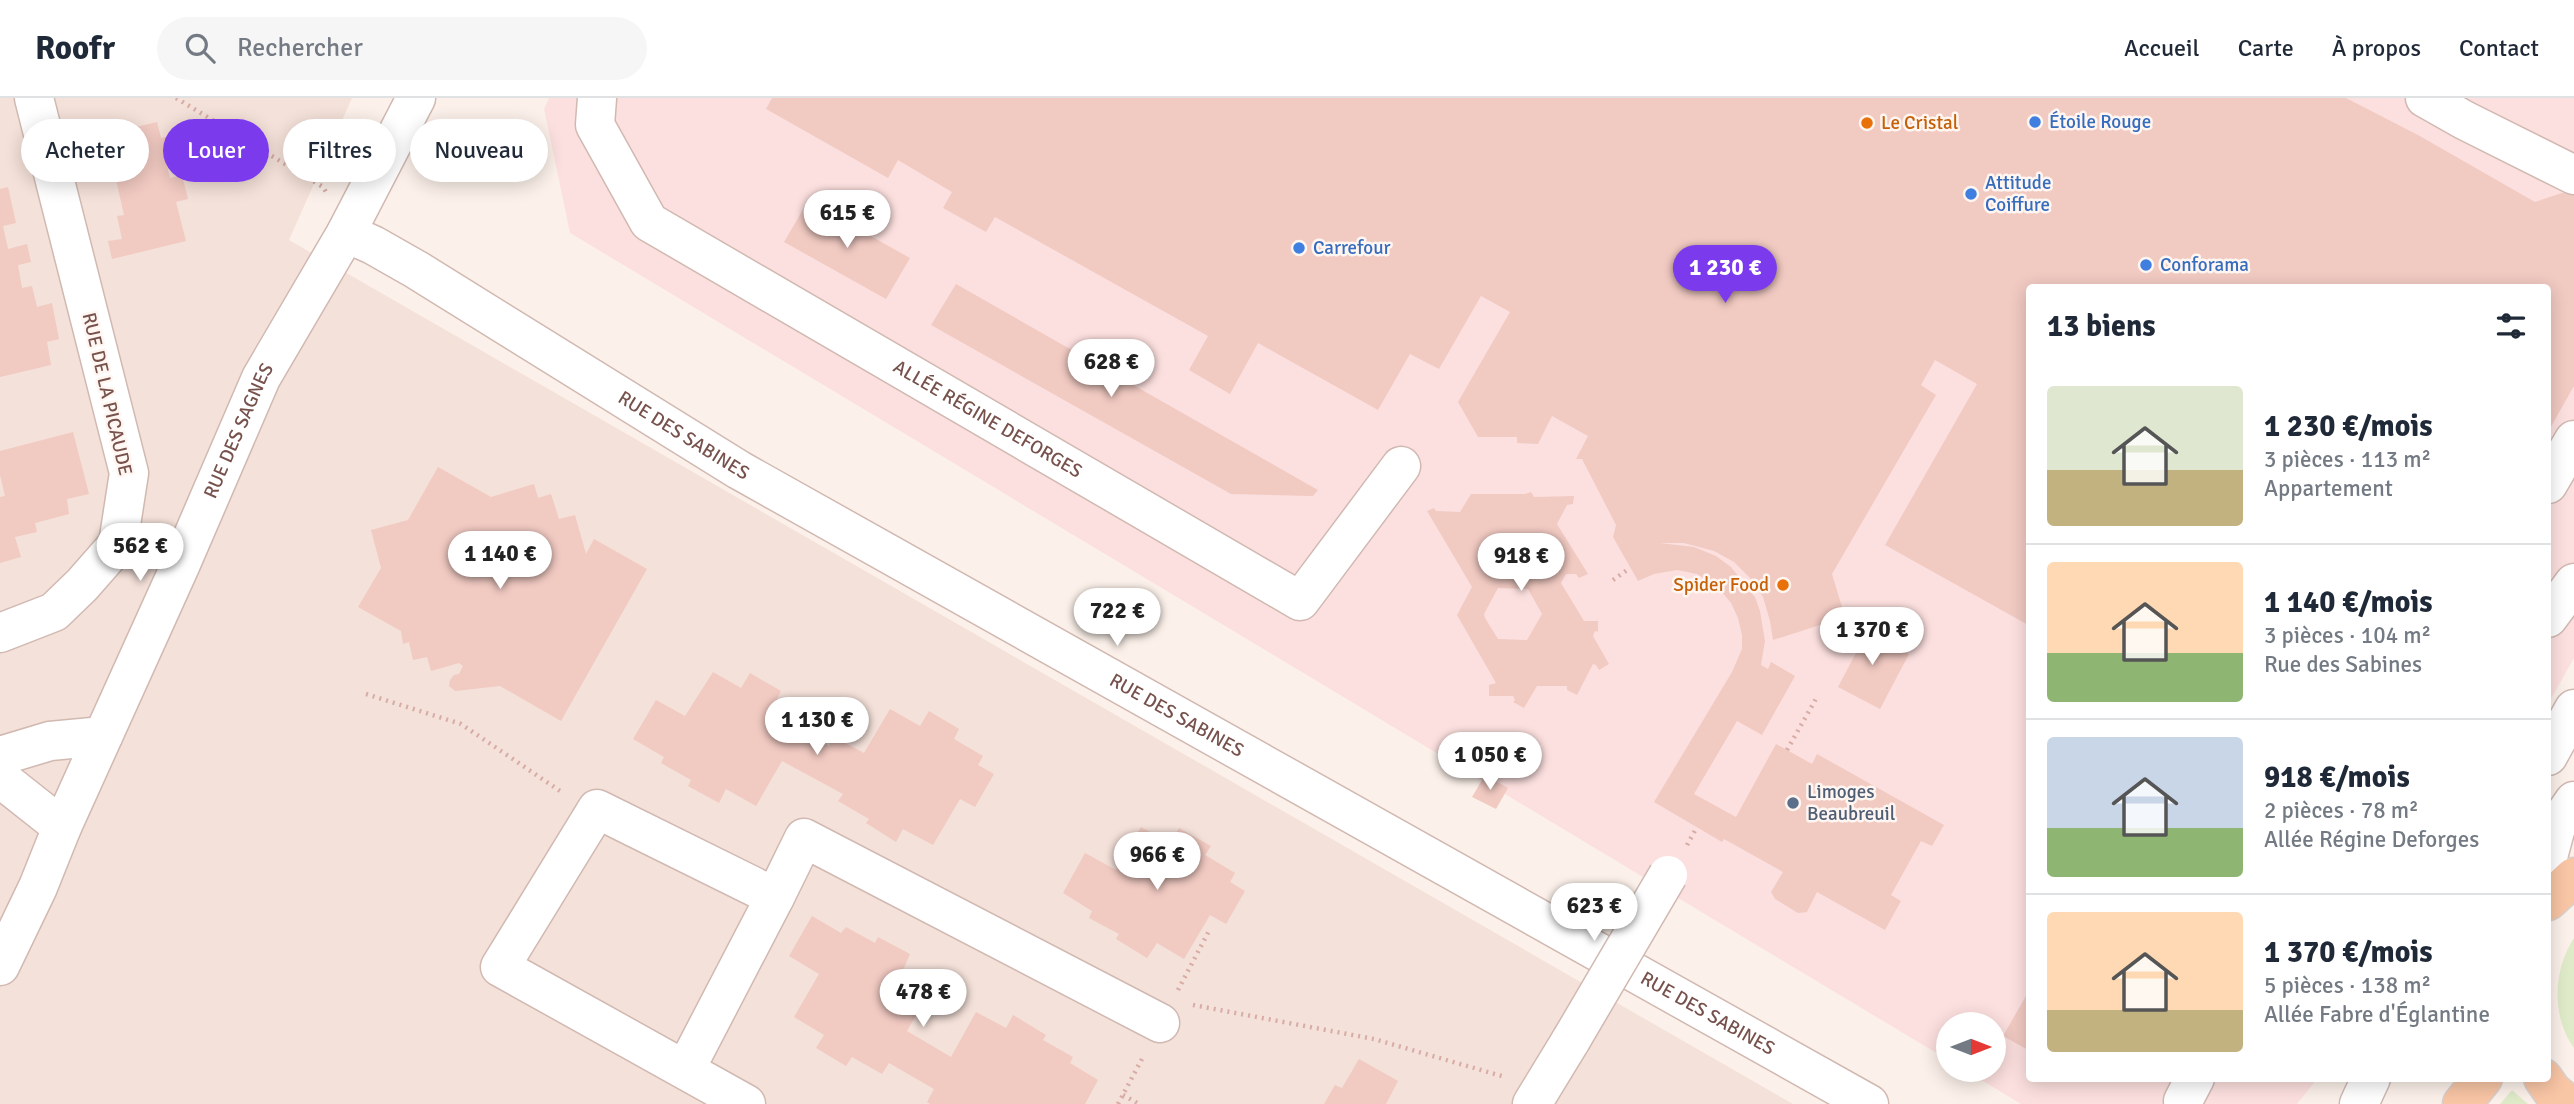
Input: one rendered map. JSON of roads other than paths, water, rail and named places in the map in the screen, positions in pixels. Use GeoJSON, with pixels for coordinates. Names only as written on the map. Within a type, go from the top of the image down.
{"type":"FeatureCollection","features":[{"type":"Feature","properties":{"kind":"main road"},"geometry":{"type":"LineString","coordinates":[[2551,898],[2574,877]]}},
{"type":"Feature","properties":{"kind":"main road"},"geometry":{"type":"LineString","coordinates":[[2462,1104],[2480,1082]]}},
{"type":"Feature","properties":{"kind":"main road"},"geometry":{"type":"LineString","coordinates":[[2546,1082],[2568,1104]]}},
{"type":"Feature","properties":{"kind":"street","name":"RUE DE LA PICAUDE"},"geometry":{"type":"LineString","coordinates":[[0,633],[54,612],[118,544],[129,473],[34,98]]}},
{"type":"Feature","properties":{"kind":"street","name":"RUE DES SAGNES"},"geometry":{"type":"LineString","coordinates":[[0,966],[38,887],[261,378],[346,233],[416,98]]}},
{"type":"Feature","properties":{"kind":"street","name":"ALLÉE RÉGINE DEFORGES"},"geometry":{"type":"LineString","coordinates":[[597,98],[595,125],[649,222],[1300,601],[1401,466]]}},
{"type":"Feature","properties":{"kind":"street"},"geometry":{"type":"LineString","coordinates":[[2425,98],[2574,175]]}},
{"type":"Feature","properties":{"kind":"street","name":"RUE DES SABINES"},"geometry":{"type":"LineString","coordinates":[[346,233],[417,270],[739,470],[1869,1104]]}},
{"type":"Feature","properties":{"kind":"street"},"geometry":{"type":"LineString","coordinates":[[2551,479],[2574,440]]}},
{"type":"Feature","properties":{"kind":"street"},"geometry":{"type":"LineString","coordinates":[[2551,614],[2574,583]]}},
{"type":"Feature","properties":{"kind":"street"},"geometry":{"type":"LineString","coordinates":[[2551,751],[2574,709]]}},
{"type":"Feature","properties":{"kind":"street"},"geometry":{"type":"LineString","coordinates":[[0,755],[50,741],[103,736]]}},
{"type":"Feature","properties":{"kind":"street"},"geometry":{"type":"LineString","coordinates":[[0,778],[62,827]]}},
{"type":"Feature","properties":{"kind":"street"},"geometry":{"type":"LineString","coordinates":[[2551,846],[2556,827],[2574,801]]}},
{"type":"Feature","properties":{"kind":"street"},"geometry":{"type":"LineString","coordinates":[[746,1104],[500,967],[597,809],[775,897]]}},
{"type":"Feature","properties":{"kind":"street"},"geometry":{"type":"LineString","coordinates":[[685,1070],[804,838],[1172,1013]]}},
{"type":"Feature","properties":{"kind":"street"},"geometry":{"type":"LineString","coordinates":[[1536,1097],[1668,875]]}},
{"type":"Feature","properties":{"kind":"street"},"geometry":{"type":"LineString","coordinates":[[2340,1104],[2341,1082]]}},
{"type":"Feature","properties":{"kind":"street"},"geometry":{"type":"LineString","coordinates":[[2359,1104],[2369,1082]]}},
{"type":"Feature","properties":{"kind":"place","name":"Étoile Rouge"},"geometry":{"type":"Point","coordinates":[2035,122]}},
{"type":"Feature","properties":{"kind":"place","name":"Le Cristal"},"geometry":{"type":"Point","coordinates":[1867,123]}},
{"type":"Feature","properties":{"kind":"place","name":"Attitude Coiffure"},"geometry":{"type":"Point","coordinates":[1971,194]}},
{"type":"Feature","properties":{"kind":"place","name":"Carrefour"},"geometry":{"type":"Point","coordinates":[1299,248]}},
{"type":"Feature","properties":{"kind":"place","name":"Conforama"},"geometry":{"type":"Point","coordinates":[2146,265]}},
{"type":"Feature","properties":{"kind":"place","name":"Spider Food"},"geometry":{"type":"Point","coordinates":[1783,585]}},
{"type":"Feature","properties":{"kind":"place","name":"Limoges Beaubreuil"},"geometry":{"type":"Point","coordinates":[1793,803]}}]}
